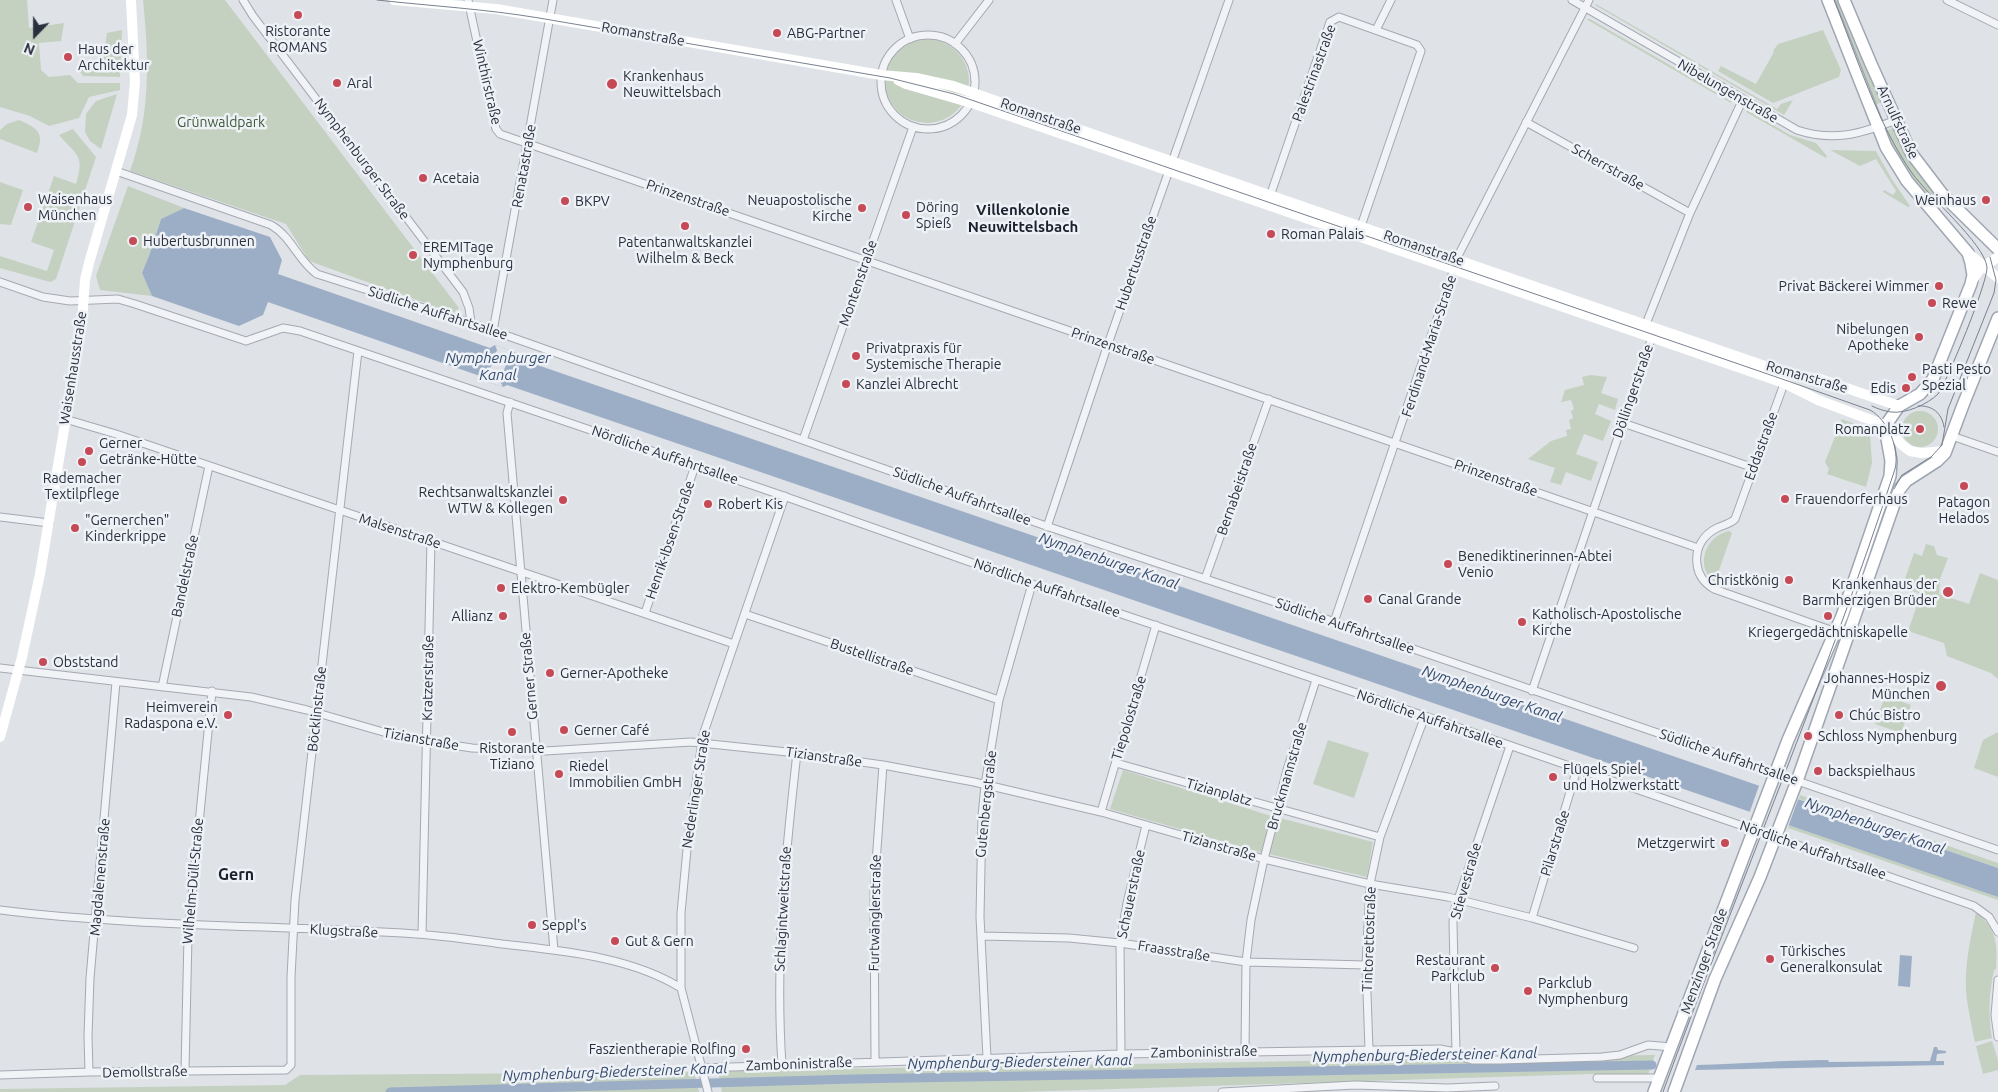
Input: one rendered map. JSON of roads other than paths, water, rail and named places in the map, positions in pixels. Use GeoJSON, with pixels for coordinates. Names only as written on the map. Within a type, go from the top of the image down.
{"type":"FeatureCollection","features":[{"type":"Feature","properties":{"kind":"main road","name":"Waisenhausstraße"},"geometry":{"type":"LineString","coordinates":[[0,737],[19,670],[50,522],[82,321],[83,300],[89,263],[132,115],[135,82],[131,0]]}},
{"type":"Feature","properties":{"kind":"main road","name":"Romanstraße"},"geometry":{"type":"LineString","coordinates":[[394,0],[469,4],[886,76],[906,84],[972,98],[1172,161],[1269,200],[1359,231],[1454,269],[1652,337],[1786,378],[1820,379],[1899,406]]}},
{"type":"Feature","properties":{"kind":"main road","name":"Arnulfstraße"},"geometry":{"type":"LineString","coordinates":[[1828,0],[1886,147],[1907,181],[1968,253],[1998,278]]}},
{"type":"Feature","properties":{"kind":"main road","name":"Arnulfstraße"},"geometry":{"type":"LineString","coordinates":[[1844,0],[1911,153],[1931,182],[1998,249]]}},
{"type":"Feature","properties":{"kind":"main road","name":"Romanstraße"},"geometry":{"type":"LineString","coordinates":[[972,98],[1168,171],[1269,200]]}},
{"type":"Feature","properties":{"kind":"main road","name":"Romanstraße"},"geometry":{"type":"LineString","coordinates":[[1359,231],[1458,259],[1646,324],[1786,378],[1818,400],[1887,426]]}},
{"type":"Feature","properties":{"kind":"main road","name":"Arnulfstraße"},"geometry":{"type":"LineString","coordinates":[[1968,253],[1973,275],[1971,284]]}},
{"type":"Feature","properties":{"kind":"main road"},"geometry":{"type":"LineString","coordinates":[[1998,257],[1983,266],[1971,284],[1931,382],[1915,397],[1899,406],[1890,418],[1887,426],[1901,444],[1910,451],[1921,453],[1946,451],[1998,318]]}},
{"type":"Feature","properties":{"kind":"main road","name":"Menzinger Straße"},"geometry":{"type":"LineString","coordinates":[[1654,1092],[1788,740],[1836,632],[1890,476],[1887,426]]}},
{"type":"Feature","properties":{"kind":"main road","name":"Menzinger Straße"},"geometry":{"type":"LineString","coordinates":[[1674,1092],[1715,979],[1760,877],[1797,780],[1899,490],[1906,481],[1936,461],[1946,451]]}},
{"type":"Feature","properties":{"kind":"street","name":"Nymphenburger Straße"},"geometry":{"type":"LineString","coordinates":[[243,0],[252,16],[463,292],[469,308],[471,323]]}},
{"type":"Feature","properties":{"kind":"street","name":"Renatastraße"},"geometry":{"type":"LineString","coordinates":[[494,331],[553,0]]}},
{"type":"Feature","properties":{"kind":"street"},"geometry":{"type":"LineString","coordinates":[[896,0],[910,39]]}},
{"type":"Feature","properties":{"kind":"street"},"geometry":{"type":"LineString","coordinates":[[955,44],[989,0]]}},
{"type":"Feature","properties":{"kind":"street","name":"Hubertusstraße"},"geometry":{"type":"LineString","coordinates":[[1047,527],[1108,344],[1229,0]]}},
{"type":"Feature","properties":{"kind":"street"},"geometry":{"type":"LineString","coordinates":[[1376,30],[1391,0]]}},
{"type":"Feature","properties":{"kind":"street","name":"Nibelungenstraße"},"geometry":{"type":"LineString","coordinates":[[1572,0],[1783,123],[1807,133],[1846,136],[1859,134],[1896,120]]}},
{"type":"Feature","properties":{"kind":"street","name":"Ferdinand-Maria-Straße"},"geometry":{"type":"LineString","coordinates":[[1334,622],[1458,259],[1589,0]]}},
{"type":"Feature","properties":{"kind":"street"},"geometry":{"type":"LineString","coordinates":[[1947,0],[1998,25]]}},
{"type":"Feature","properties":{"kind":"street","name":"Winthirstraße"},"geometry":{"type":"LineString","coordinates":[[469,4],[496,129],[500,134],[528,144]]}},
{"type":"Feature","properties":{"kind":"street","name":"Palestrinastraße"},"geometry":{"type":"LineString","coordinates":[[1269,200],[1331,21],[1339,16],[1417,45],[1421,53],[1359,231]]}},
{"type":"Feature","properties":{"kind":"street"},"geometry":{"type":"LineString","coordinates":[[921,36],[945,38],[955,44],[962,50],[971,64],[974,81],[972,98],[961,115],[947,125],[930,129],[913,126],[899,119],[888,106],[882,91],[889,55],[898,46],[910,39],[921,36]]}},
{"type":"Feature","properties":{"kind":"street","name":"Döllingerstraße"},"geometry":{"type":"LineString","coordinates":[[1532,691],[1652,337],[1646,324],[1690,213],[1743,100]]}},
{"type":"Feature","properties":{"kind":"street","name":"Scherrstraße"},"geometry":{"type":"LineString","coordinates":[[1526,122],[1690,213]]}},
{"type":"Feature","properties":{"kind":"street","name":"Montenstraße"},"geometry":{"type":"LineString","coordinates":[[803,440],[913,126]]}},
{"type":"Feature","properties":{"kind":"street","name":"Prinzenstraße"},"geometry":{"type":"LineString","coordinates":[[528,144],[655,186],[866,261],[1698,548]]}},
{"type":"Feature","properties":{"kind":"street","name":"Südliche Auffahrtsallee"},"geometry":{"type":"LineString","coordinates":[[116,171],[271,224],[284,234],[306,265],[317,274],[471,323],[1047,527],[1334,622],[1998,850]]}},
{"type":"Feature","properties":{"kind":"street","name":"Nördliche Auffahrtsallee"},"geometry":{"type":"LineString","coordinates":[[0,282],[43,297],[70,301],[118,299],[246,341],[283,328],[300,331],[785,496],[1032,584],[1425,716],[1974,906],[1989,918],[1998,932]]}},
{"type":"Feature","properties":{"kind":"street","name":"Böcklinstraße"},"geometry":{"type":"LineString","coordinates":[[289,1068],[291,1064],[293,928],[358,351]]}},
{"type":"Feature","properties":{"kind":"street","name":"Eddastraße"},"geometry":{"type":"LineString","coordinates":[[1698,548],[1703,539],[1713,531],[1735,519],[1786,378]]}},
{"type":"Feature","properties":{"kind":"street","name":"Bernabeistraße"},"geometry":{"type":"LineString","coordinates":[[1205,579],[1268,399]]}},
{"type":"Feature","properties":{"kind":"street","name":"Gerner Straße"},"geometry":{"type":"LineString","coordinates":[[510,402],[507,413],[535,751],[554,950]]}},
{"type":"Feature","properties":{"kind":"street","name":"Malsenstraße"},"geometry":{"type":"LineString","coordinates":[[65,420],[97,428],[734,644]]}},
{"type":"Feature","properties":{"kind":"street"},"geometry":{"type":"LineString","coordinates":[[1623,423],[1754,468]]}},
{"type":"Feature","properties":{"kind":"street"},"geometry":{"type":"LineString","coordinates":[[1952,436],[1998,452]]}},
{"type":"Feature","properties":{"kind":"street","name":"Bandelstraße"},"geometry":{"type":"LineString","coordinates":[[162,686],[210,466]]}},
{"type":"Feature","properties":{"kind":"street","name":"Henrik-Ibsen-Straße"},"geometry":{"type":"LineString","coordinates":[[645,614],[695,466]]}},
{"type":"Feature","properties":{"kind":"street","name":"Nederlinger Straße"},"geometry":{"type":"LineString","coordinates":[[708,1092],[681,988],[682,891],[701,743],[785,496]]}},
{"type":"Feature","properties":{"kind":"street"},"geometry":{"type":"LineString","coordinates":[[0,517],[50,522]]}},
{"type":"Feature","properties":{"kind":"street","name":"Kratzerstraße"},"geometry":{"type":"LineString","coordinates":[[422,934],[431,541]]}},
{"type":"Feature","properties":{"kind":"street"},"geometry":{"type":"LineString","coordinates":[[1698,548],[1696,554],[1698,570],[1700,576],[1709,586],[1836,632]]}},
{"type":"Feature","properties":{"kind":"street","name":"Gutenbergstraße"},"geometry":{"type":"LineString","coordinates":[[987,1058],[981,936],[980,854],[985,785],[999,700],[1032,584]]}},
{"type":"Feature","properties":{"kind":"street","name":"Bustellistraße"},"geometry":{"type":"LineString","coordinates":[[745,614],[999,700]]}},
{"type":"Feature","properties":{"kind":"street","name":"Tiepolostraße"},"geometry":{"type":"LineString","coordinates":[[1101,812],[1156,625]]}},
{"type":"Feature","properties":{"kind":"street","name":"Tizianstraße"},"geometry":{"type":"LineString","coordinates":[[0,668],[251,697],[316,712],[386,734],[472,748],[535,751],[683,741],[797,753],[883,765],[985,785],[1101,812],[1264,859],[1370,884],[1458,900],[1532,918],[1634,948]]}},
{"type":"Feature","properties":{"kind":"street","name":"Bruckmannstraße"},"geometry":{"type":"LineString","coordinates":[[1245,1051],[1246,962],[1251,920],[1264,859],[1287,770],[1316,680]]}},
{"type":"Feature","properties":{"kind":"street","name":"Magdalenenstraße"},"geometry":{"type":"LineString","coordinates":[[89,1072],[90,978],[116,682]]}},
{"type":"Feature","properties":{"kind":"street","name":"Wilhelm-Düll-Straße"},"geometry":{"type":"LineString","coordinates":[[185,1071],[188,924],[212,691]]}},
{"type":"Feature","properties":{"kind":"street","name":"Tintorettostraße"},"geometry":{"type":"LineString","coordinates":[[1369,1050],[1366,965],[1370,884],[1380,837],[1425,716]]}},
{"type":"Feature","properties":{"kind":"street","name":"Stievestraße"},"geometry":{"type":"LineString","coordinates":[[1456,1052],[1453,923],[1458,900],[1510,746]]}},
{"type":"Feature","properties":{"kind":"street","name":"Schlagintweitstraße"},"geometry":{"type":"LineString","coordinates":[[782,1065],[780,928],[797,753]]}},
{"type":"Feature","properties":{"kind":"street","name":"Tizianplatz"},"geometry":{"type":"LineString","coordinates":[[1116,763],[1380,837]]}},
{"type":"Feature","properties":{"kind":"street","name":"Furtwänglerstraße"},"geometry":{"type":"LineString","coordinates":[[875,1061],[874,900],[883,765]]}},
{"type":"Feature","properties":{"kind":"street","name":"Pilarstraße"},"geometry":{"type":"LineString","coordinates":[[1532,918],[1577,769]]}},
{"type":"Feature","properties":{"kind":"street","name":"Schauerstraße"},"geometry":{"type":"LineString","coordinates":[[1120,1054],[1120,943],[1127,903],[1146,825]]}},
{"type":"Feature","properties":{"kind":"street","name":"Klugstraße"},"geometry":{"type":"LineString","coordinates":[[0,910],[96,920],[422,934],[584,955],[648,971],[681,988]]}},
{"type":"Feature","properties":{"kind":"street","name":"Fraasstraße"},"geometry":{"type":"LineString","coordinates":[[981,936],[1044,936],[1120,943],[1246,962],[1366,965]]}},
{"type":"Feature","properties":{"kind":"street"},"geometry":{"type":"LineString","coordinates":[[1998,980],[1995,1015],[1998,1037]]}},
{"type":"Feature","properties":{"kind":"street","name":"Zamboninistraße"},"geometry":{"type":"LineString","coordinates":[[701,1068],[875,1061],[1245,1051],[1440,1049],[1456,1052],[1462,1057],[1472,1060],[1602,1058],[1620,1055],[1648,1045],[1672,1047]]}},
{"type":"Feature","properties":{"kind":"street","name":"Demollstraße"},"geometry":{"type":"LineString","coordinates":[[0,1076],[89,1072],[286,1070],[289,1068]]}},
{"type":"Feature","properties":{"kind":"street"},"geometry":{"type":"LineString","coordinates":[[1597,1078],[1660,1078]]}},
{"type":"Feature","properties":{"kind":"street"},"geometry":{"type":"LineString","coordinates":[[1222,1092],[1355,1086],[1447,1088],[1495,1086]]}},
{"type":"Feature","properties":{"kind":"water","name":"Nymphenburger Kanal"},"geometry":{"type":"Polygon","coordinates":[[[184,208],[270,237],[282,260],[278,274],[490,348],[495,345],[515,352],[517,358],[1998,868],[1998,897],[507,385],[503,387],[481,380],[480,376],[268,302],[263,315],[239,326],[152,296],[142,273],[161,219],[184,208]]]}},
{"type":"Feature","properties":{"kind":"water"},"geometry":{"type":"Polygon","coordinates":[[[1900,955],[1912,956],[1910,987],[1898,986],[1900,955]]]}},
{"type":"Feature","properties":{"kind":"water"},"geometry":{"type":"Polygon","coordinates":[[[1934,1047],[1937,1047],[1938,1050],[1946,1051],[1946,1053],[1937,1054],[1936,1061],[1944,1061],[1944,1065],[1695,1070],[1697,1065],[1795,1061],[1930,1061],[1934,1047]]]}},
{"type":"Feature","properties":{"kind":"waterway","name":"Nymphenburg-Biedersteiner Kanal"},"geometry":{"type":"LineString","coordinates":[[390,1092],[853,1079],[1652,1065]]}},
{"type":"Feature","properties":{"kind":"tram line"},"geometry":{"type":"LineString","coordinates":[[377,0],[539,18],[890,78],[954,94],[1785,380],[1870,410],[1876,415],[1887,428],[1894,444],[1896,453],[1895,469],[1811,704],[1663,1092]]}},
{"type":"Feature","properties":{"kind":"tram line"},"geometry":{"type":"LineString","coordinates":[[1834,0],[1868,89],[1900,154],[1920,183],[1976,245],[1984,257],[1987,267],[1986,276],[1967,330],[1938,394],[1923,405],[1910,410],[1888,412],[1872,406]]}},
{"type":"Feature","properties":{"kind":"tram line"},"geometry":{"type":"LineString","coordinates":[[1894,489],[1902,475],[1931,457],[1942,445],[1948,409],[1994,293],[1996,280],[1990,257]]}},
{"type":"Feature","properties":{"kind":"tram line"},"geometry":{"type":"LineString","coordinates":[[1918,406],[1928,407],[1939,414],[1944,427]]}},
{"type":"Feature","properties":{"kind":"place","name":"Ristorante ROMANS"},"geometry":{"type":"Point","coordinates":[298,15]}},
{"type":"Feature","properties":{"kind":"place","name":"ABG-Partner"},"geometry":{"type":"Point","coordinates":[777,33]}},
{"type":"Feature","properties":{"kind":"place","name":"Haus der Architektur"},"geometry":{"type":"Point","coordinates":[68,57]}},
{"type":"Feature","properties":{"kind":"place","name":"Aral"},"geometry":{"type":"Point","coordinates":[337,83]}},
{"type":"Feature","properties":{"kind":"place","name":"Krankenhaus Neuwittelsbach"},"geometry":{"type":"Point","coordinates":[612,84]}},
{"type":"Feature","properties":{"kind":"place","name":"Acetaia"},"geometry":{"type":"Point","coordinates":[423,178]}},
{"type":"Feature","properties":{"kind":"place","name":"Weinhaus"},"geometry":{"type":"Point","coordinates":[1986,200]}},
{"type":"Feature","properties":{"kind":"place","name":"BKPV"},"geometry":{"type":"Point","coordinates":[565,201]}},
{"type":"Feature","properties":{"kind":"place","name":"Waisenhaus München"},"geometry":{"type":"Point","coordinates":[28,207]}},
{"type":"Feature","properties":{"kind":"place","name":"Neuapostolische Kirche"},"geometry":{"type":"Point","coordinates":[862,208]}},
{"type":"Feature","properties":{"kind":"place","name":"Döring Spieß"},"geometry":{"type":"Point","coordinates":[906,215]}},
{"type":"Feature","properties":{"kind":"place","name":"Patentanwaltskanzlei Wilhelm & Beck"},"geometry":{"type":"Point","coordinates":[685,226]}},
{"type":"Feature","properties":{"kind":"place","name":"Roman Palais"},"geometry":{"type":"Point","coordinates":[1271,234]}},
{"type":"Feature","properties":{"kind":"place","name":"Hubertusbrunnen"},"geometry":{"type":"Point","coordinates":[133,241]}},
{"type":"Feature","properties":{"kind":"place","name":"EREMITage Nymphenburg"},"geometry":{"type":"Point","coordinates":[413,255]}},
{"type":"Feature","properties":{"kind":"place","name":"Privat Bäckerei Wimmer"},"geometry":{"type":"Point","coordinates":[1939,286]}},
{"type":"Feature","properties":{"kind":"place","name":"Rewe"},"geometry":{"type":"Point","coordinates":[1932,303]}},
{"type":"Feature","properties":{"kind":"place","name":"Nibelungen Apotheke"},"geometry":{"type":"Point","coordinates":[1919,337]}},
{"type":"Feature","properties":{"kind":"place","name":"Privatpraxis für Systemische Therapie"},"geometry":{"type":"Point","coordinates":[856,356]}},
{"type":"Feature","properties":{"kind":"place","name":"Pasti Pesto Spezial"},"geometry":{"type":"Point","coordinates":[1912,377]}},
{"type":"Feature","properties":{"kind":"place","name":"Kanzlei Albrecht"},"geometry":{"type":"Point","coordinates":[846,384]}},
{"type":"Feature","properties":{"kind":"place","name":"Edis"},"geometry":{"type":"Point","coordinates":[1906,388]}},
{"type":"Feature","properties":{"kind":"place","name":"Romanplatz"},"geometry":{"type":"Point","coordinates":[1920,429]}},
{"type":"Feature","properties":{"kind":"place","name":"Gerner Getränke-Hütte"},"geometry":{"type":"Point","coordinates":[89,451]}},
{"type":"Feature","properties":{"kind":"place","name":"Rademacher Textilpflege"},"geometry":{"type":"Point","coordinates":[82,462]}},
{"type":"Feature","properties":{"kind":"place","name":"Patagon Helados"},"geometry":{"type":"Point","coordinates":[1964,486]}},
{"type":"Feature","properties":{"kind":"place","name":"Frauendorferhaus"},"geometry":{"type":"Point","coordinates":[1785,499]}},
{"type":"Feature","properties":{"kind":"place","name":"Rechtsanwaltskanzlei WTW & Kollegen"},"geometry":{"type":"Point","coordinates":[563,500]}},
{"type":"Feature","properties":{"kind":"place","name":"Robert Kis"},"geometry":{"type":"Point","coordinates":[708,504]}},
{"type":"Feature","properties":{"kind":"place","name":"\"Gernerchen\" Kinderkrippe"},"geometry":{"type":"Point","coordinates":[75,528]}},
{"type":"Feature","properties":{"kind":"place","name":"Benediktinerinnen-Abtei Venio"},"geometry":{"type":"Point","coordinates":[1448,564]}},
{"type":"Feature","properties":{"kind":"place","name":"Christkönig"},"geometry":{"type":"Point","coordinates":[1789,580]}},
{"type":"Feature","properties":{"kind":"place","name":"Elektro-Kembügler"},"geometry":{"type":"Point","coordinates":[501,588]}},
{"type":"Feature","properties":{"kind":"place","name":"Krankenhaus der Barmherzigen Brüder"},"geometry":{"type":"Point","coordinates":[1948,592]}},
{"type":"Feature","properties":{"kind":"place","name":"Canal Grande"},"geometry":{"type":"Point","coordinates":[1368,599]}},
{"type":"Feature","properties":{"kind":"place","name":"Allianz"},"geometry":{"type":"Point","coordinates":[503,616]}},
{"type":"Feature","properties":{"kind":"place","name":"Kriegergedächtniskapelle"},"geometry":{"type":"Point","coordinates":[1828,616]}},
{"type":"Feature","properties":{"kind":"place","name":"Katholisch-Apostolische Kirche"},"geometry":{"type":"Point","coordinates":[1522,622]}},
{"type":"Feature","properties":{"kind":"place","name":"Obststand"},"geometry":{"type":"Point","coordinates":[43,662]}},
{"type":"Feature","properties":{"kind":"place","name":"Gerner-Apotheke"},"geometry":{"type":"Point","coordinates":[550,673]}},
{"type":"Feature","properties":{"kind":"place","name":"Johannes-Hospiz München"},"geometry":{"type":"Point","coordinates":[1941,686]}},
{"type":"Feature","properties":{"kind":"place","name":"Heimverein Radaspona e.V."},"geometry":{"type":"Point","coordinates":[228,715]}},
{"type":"Feature","properties":{"kind":"place","name":"Chúc Bistro"},"geometry":{"type":"Point","coordinates":[1839,715]}},
{"type":"Feature","properties":{"kind":"place","name":"Gerner Café"},"geometry":{"type":"Point","coordinates":[564,730]}},
{"type":"Feature","properties":{"kind":"place","name":"Ristorante Tiziano"},"geometry":{"type":"Point","coordinates":[512,732]}},
{"type":"Feature","properties":{"kind":"place","name":"Schloss Nymphenburg"},"geometry":{"type":"Point","coordinates":[1808,736]}},
{"type":"Feature","properties":{"kind":"place","name":"backspielhaus"},"geometry":{"type":"Point","coordinates":[1818,771]}},
{"type":"Feature","properties":{"kind":"place","name":"Riedel Immobilien GmbH"},"geometry":{"type":"Point","coordinates":[559,774]}},
{"type":"Feature","properties":{"kind":"place","name":"Flügels Spiel- und Holzwerkstatt"},"geometry":{"type":"Point","coordinates":[1553,777]}},
{"type":"Feature","properties":{"kind":"place","name":"Metzgerwirt"},"geometry":{"type":"Point","coordinates":[1725,843]}},
{"type":"Feature","properties":{"kind":"place","name":"Seppl's"},"geometry":{"type":"Point","coordinates":[532,925]}},
{"type":"Feature","properties":{"kind":"place","name":"Gut & Gern"},"geometry":{"type":"Point","coordinates":[615,941]}},
{"type":"Feature","properties":{"kind":"place","name":"Türkisches Generalkonsulat"},"geometry":{"type":"Point","coordinates":[1770,959]}},
{"type":"Feature","properties":{"kind":"place","name":"Restaurant Parkclub"},"geometry":{"type":"Point","coordinates":[1495,968]}},
{"type":"Feature","properties":{"kind":"place","name":"Parkclub Nymphenburg"},"geometry":{"type":"Point","coordinates":[1528,991]}},
{"type":"Feature","properties":{"kind":"place","name":"Faszientherapie Rolfing"},"geometry":{"type":"Point","coordinates":[746,1049]}},
{"type":"Feature","properties":{"kind":"district","name":"Villenkolonie Neuwittelsbach"},"geometry":{"type":"Point","coordinates":[1023,218]}},
{"type":"Feature","properties":{"kind":"district","name":"Gern"},"geometry":{"type":"Point","coordinates":[236,875]}},
{"type":"Feature","properties":{"kind":"park label","name":"Grünwaldpark"},"geometry":{"type":"Point","coordinates":[221,122]}}]}
